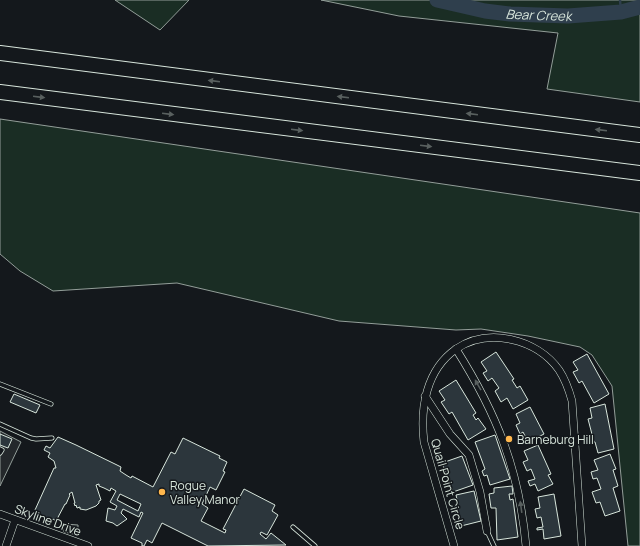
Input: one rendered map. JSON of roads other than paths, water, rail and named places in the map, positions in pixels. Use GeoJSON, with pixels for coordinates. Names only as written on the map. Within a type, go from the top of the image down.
{"type":"FeatureCollection","features":[{"type":"Feature","properties":{"kind":"highway"},"geometry":{"type":"LineString","coordinates":[[0,53],[640,135]]}},
{"type":"Feature","properties":{"kind":"highway"},"geometry":{"type":"LineString","coordinates":[[0,92],[640,173]]}},
{"type":"Feature","properties":{"kind":"street","name":"Quail Point Circle"},"geometry":{"type":"LineString","coordinates":[[454,546],[424,442],[422,410],[435,374],[447,357],[456,349],[480,340],[490,338],[507,338],[522,342],[537,349],[560,371],[565,380],[572,401],[582,546]]}},
{"type":"Feature","properties":{"kind":"street"},"geometry":{"type":"LineString","coordinates":[[456,349],[480,389],[494,416],[504,441],[520,500],[526,546]]}},
{"type":"Feature","properties":{"kind":"street"},"geometry":{"type":"LineString","coordinates":[[426,396],[450,434],[469,455],[480,492],[488,531]]}},
{"type":"Feature","properties":{"kind":"street","name":"Skyline Drive"},"geometry":{"type":"LineString","coordinates":[[0,514],[88,546]]}},
{"type":"Feature","properties":{"kind":"street"},"geometry":{"type":"LineString","coordinates":[[6,546],[15,520]]}},
{"type":"Feature","properties":{"kind":"lane"},"geometry":{"type":"LineString","coordinates":[[0,384],[51,404]]}},
{"type":"Feature","properties":{"kind":"lane"},"geometry":{"type":"LineString","coordinates":[[0,424],[31,438],[52,438]]}},
{"type":"Feature","properties":{"kind":"lane"},"geometry":{"type":"LineString","coordinates":[[0,449],[2,450],[0,453]]}},
{"type":"Feature","properties":{"kind":"lane"},"geometry":{"type":"LineString","coordinates":[[293,527],[315,546]]}},
{"type":"Feature","properties":{"kind":"lane"},"geometry":{"type":"LineString","coordinates":[[488,531],[494,546]]}},
{"type":"Feature","properties":{"kind":"waterway","name":"Bear Creek"},"geometry":{"type":"LineString","coordinates":[[437,0],[485,11],[510,14],[568,16],[621,12],[640,7]]}},
{"type":"Feature","properties":{"kind":"waterway"},"geometry":{"type":"LineString","coordinates":[[620,0],[621,12]]}},
{"type":"Feature","properties":{"kind":"place","name":"Barneburg Hill"},"geometry":{"type":"Point","coordinates":[509,439]}},
{"type":"Feature","properties":{"kind":"place","name":"Rogue Valley Manor"},"geometry":{"type":"Point","coordinates":[162,492]}}]}
